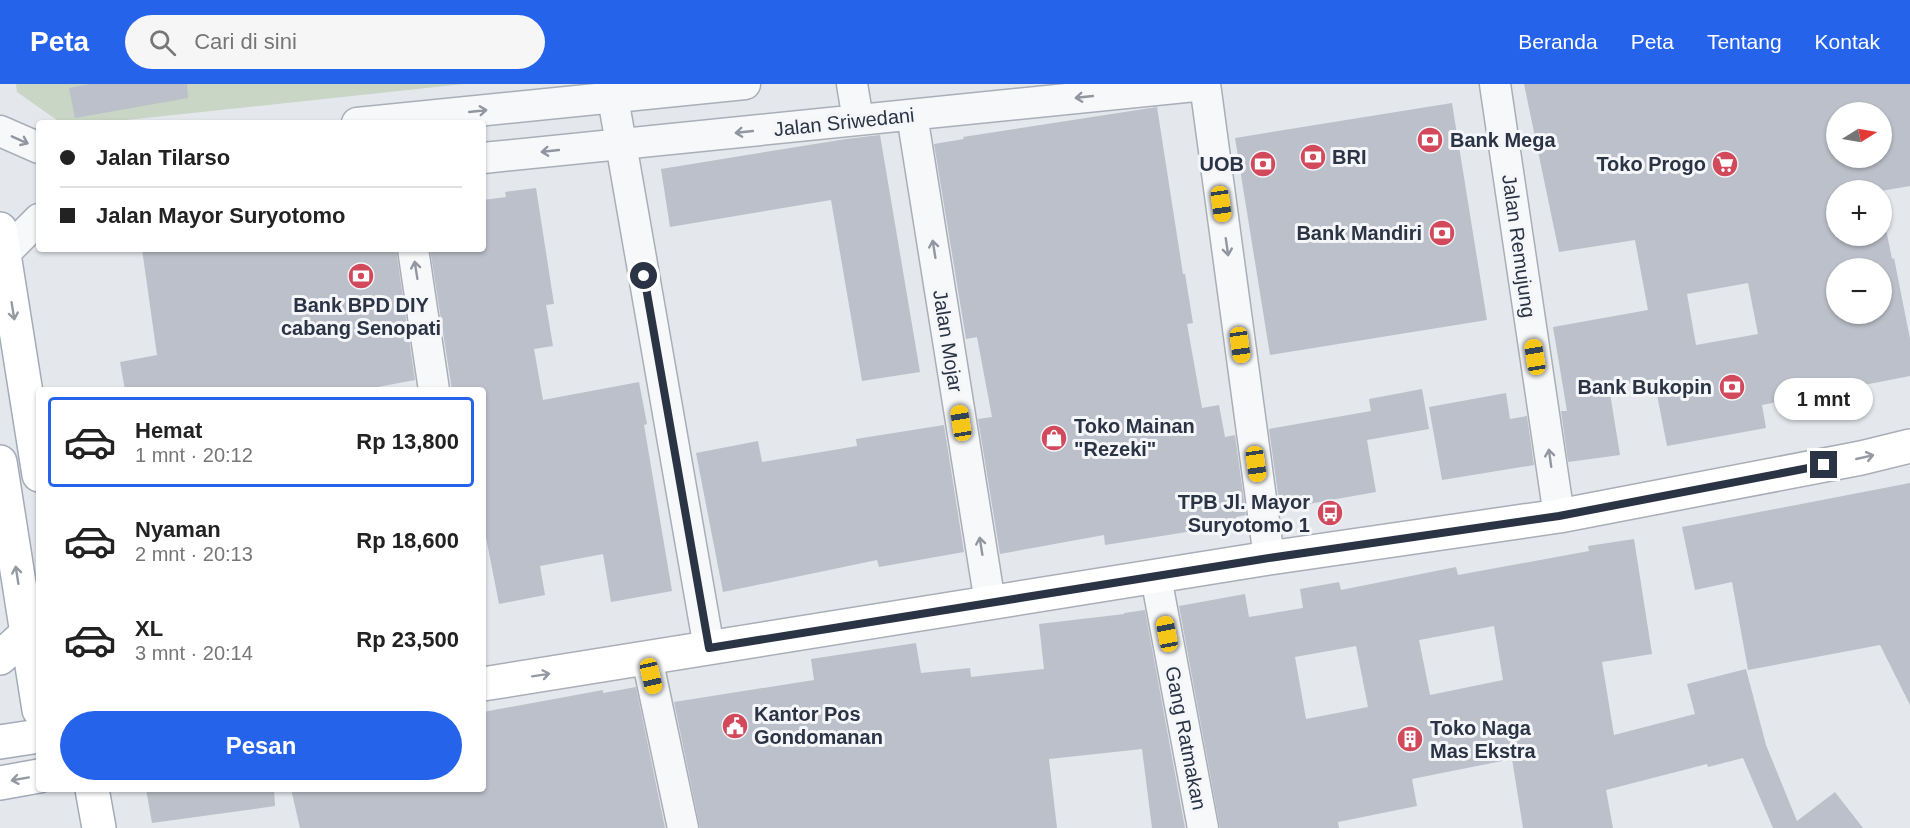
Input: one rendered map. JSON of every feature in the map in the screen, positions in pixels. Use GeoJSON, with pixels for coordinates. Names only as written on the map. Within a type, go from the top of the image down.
{"type":"FeatureCollection","features":[{"type":"Feature","properties":{"kind":"main road"},"geometry":{"type":"LineString","coordinates":[[2,241],[36,456]]}},
{"type":"Feature","properties":{"kind":"main road"},"geometry":{"type":"LineString","coordinates":[[486,684],[1269,558],[1559,516],[1850,460],[1910,446]]}},
{"type":"Feature","properties":{"kind":"main road"},"geometry":{"type":"LineString","coordinates":[[0,462],[36,691]]}},
{"type":"Feature","properties":{"kind":"main road"},"geometry":{"type":"LineString","coordinates":[[0,658],[27,633]]}},
{"type":"Feature","properties":{"kind":"main road"},"geometry":{"type":"LineString","coordinates":[[0,742],[36,736]]}},
{"type":"Feature","properties":{"kind":"main road"},"geometry":{"type":"LineString","coordinates":[[0,783],[36,777]]}},
{"type":"Feature","properties":{"kind":"main road"},"geometry":{"type":"LineString","coordinates":[[93,792],[99,828]]}},
{"type":"Feature","properties":{"kind":"street"},"geometry":{"type":"LineString","coordinates":[[388,120],[745,84]]}},
{"type":"Feature","properties":{"kind":"street"},"geometry":{"type":"LineString","coordinates":[[852,84],[858,120]]}},
{"type":"Feature","properties":{"kind":"street","name":"Jalan Remujung"},"geometry":{"type":"LineString","coordinates":[[1495,84],[1559,516]]}},
{"type":"Feature","properties":{"kind":"street"},"geometry":{"type":"LineString","coordinates":[[1205,85],[1269,558]]}},
{"type":"Feature","properties":{"kind":"street","name":"Jalan Sriwedani"},"geometry":{"type":"LineString","coordinates":[[486,158],[1205,85]]}},
{"type":"Feature","properties":{"kind":"street"},"geometry":{"type":"LineString","coordinates":[[614,98],[709,648]]}},
{"type":"Feature","properties":{"kind":"street","name":"Jalan Mojar"},"geometry":{"type":"LineString","coordinates":[[912,115],[990,603]]}},
{"type":"Feature","properties":{"kind":"street"},"geometry":{"type":"LineString","coordinates":[[0,131],[36,147]]}},
{"type":"Feature","properties":{"kind":"street"},"geometry":{"type":"LineString","coordinates":[[2,241],[36,221]]}},
{"type":"Feature","properties":{"kind":"street"},"geometry":{"type":"LineString","coordinates":[[413,252],[434,387]]}},
{"type":"Feature","properties":{"kind":"street","name":"Gang Ratmakan"},"geometry":{"type":"LineString","coordinates":[[1156,577],[1203,828]]}},
{"type":"Feature","properties":{"kind":"street"},"geometry":{"type":"LineString","coordinates":[[647,658],[682,828]]}},
{"type":"Feature","properties":{"kind":"green space"},"geometry":{"type":"Polygon","coordinates":[[[16,84],[464,84],[126,120],[57,120],[17,92],[16,84]]]}},
{"type":"Feature","properties":{"kind":"building"},"geometry":{"type":"Polygon","coordinates":[[[90,84],[187,84],[188,98],[75,118],[69,88],[90,84]]]}},
{"type":"Feature","properties":{"kind":"building"},"geometry":{"type":"Polygon","coordinates":[[[1524,84],[1910,84],[1910,186],[1892,189],[1892,180],[1826,180],[1826,246],[1889,246],[1892,258],[1826,258],[1826,324],[1892,324],[1892,259],[1894,258],[1910,339],[1910,376],[1762,405],[1766,428],[1667,446],[1654,379],[1609,387],[1620,455],[1568,462],[1561,411],[1567,411],[1553,327],[1648,310],[1635,240],[1559,252],[1524,84]],[[1748,283],[1687,294],[1696,345],[1758,334],[1748,283]]]}},
{"type":"Feature","properties":{"kind":"building"},"geometry":{"type":"Polygon","coordinates":[[[1452,103],[1487,320],[1270,355],[1235,138],[1452,103]]]}},
{"type":"Feature","properties":{"kind":"building"},"geometry":{"type":"Polygon","coordinates":[[[1157,107],[1183,274],[1185,274],[1193,323],[1187,324],[1202,408],[1219,405],[1225,437],[1235,435],[1246,515],[1236,517],[1237,524],[1105,545],[1104,535],[1000,554],[978,419],[992,417],[977,337],[966,339],[934,144],[964,139],[963,137],[1157,107]]]}},
{"type":"Feature","properties":{"kind":"building"},"geometry":{"type":"Polygon","coordinates":[[[880,135],[920,372],[862,381],[831,200],[670,227],[661,169],[880,135]]]}},
{"type":"Feature","properties":{"kind":"building"},"geometry":{"type":"Polygon","coordinates":[[[536,188],[554,304],[546,305],[553,346],[534,349],[543,400],[639,382],[672,591],[611,602],[603,554],[540,566],[545,595],[499,604],[486,537],[486,387],[452,387],[430,252],[486,252],[486,200],[506,197],[505,192],[536,188]]]}},
{"type":"Feature","properties":{"kind":"building"},"geometry":{"type":"Polygon","coordinates":[[[142,252],[396,252],[415,380],[378,387],[124,387],[120,362],[157,355],[142,252]]]}},
{"type":"Feature","properties":{"kind":"building"},"geometry":{"type":"Polygon","coordinates":[[[1422,389],[1429,429],[1367,440],[1376,492],[1280,509],[1269,429],[1371,411],[1369,399],[1422,389]]]}},
{"type":"Feature","properties":{"kind":"building"},"geometry":{"type":"Polygon","coordinates":[[[1506,393],[1510,419],[1527,416],[1534,465],[1442,480],[1429,407],[1506,393]]]}},
{"type":"Feature","properties":{"kind":"building"},"geometry":{"type":"Polygon","coordinates":[[[944,425],[964,552],[879,567],[877,560],[723,592],[696,453],[758,441],[762,462],[857,446],[856,439],[944,425]]]}},
{"type":"Feature","properties":{"kind":"building"},"geometry":{"type":"Polygon","coordinates":[[[1910,483],[1910,705],[1880,645],[1748,670],[1732,582],[1695,590],[1682,527],[1910,483]]]}},
{"type":"Feature","properties":{"kind":"building"},"geometry":{"type":"Polygon","coordinates":[[[1634,539],[1652,654],[1602,662],[1614,735],[1695,714],[1687,684],[1746,669],[1766,745],[1797,821],[1835,792],[1863,828],[1773,828],[1743,758],[1708,767],[1707,764],[1606,790],[1613,828],[1523,828],[1512,759],[1412,779],[1417,806],[1338,822],[1339,828],[1220,828],[1179,606],[1245,594],[1249,617],[1303,608],[1300,589],[1339,582],[1341,590],[1456,567],[1458,575],[1589,551],[1588,546],[1634,539]],[[1494,626],[1419,640],[1430,695],[1503,680],[1494,626]],[[1356,646],[1295,657],[1306,719],[1368,707],[1356,646]]]}},
{"type":"Feature","properties":{"kind":"building"},"geometry":{"type":"Polygon","coordinates":[[[1145,610],[1185,828],[1152,828],[1142,749],[1049,759],[1057,828],[700,828],[674,702],[814,680],[811,659],[916,643],[921,673],[970,668],[971,677],[1044,669],[1039,624],[1145,610]]]}},
{"type":"Feature","properties":{"kind":"building"},"geometry":{"type":"Polygon","coordinates":[[[636,687],[665,828],[300,828],[292,792],[486,792],[486,711],[603,690],[603,693],[636,687]]]}},
{"type":"Feature","properties":{"kind":"building"},"geometry":{"type":"Polygon","coordinates":[[[147,792],[274,792],[275,806],[152,823],[147,792]]]}},
{"type":"Feature","properties":{"kind":"place","name":"Bank Mega"},"geometry":{"type":"Point","coordinates":[1430,140]}},
{"type":"Feature","properties":{"kind":"place","name":"BRI"},"geometry":{"type":"Point","coordinates":[1313,157]}},
{"type":"Feature","properties":{"kind":"place","name":"UOB"},"geometry":{"type":"Point","coordinates":[1263,164]}},
{"type":"Feature","properties":{"kind":"place","name":"Toko Progo"},"geometry":{"type":"Point","coordinates":[1725,164]}},
{"type":"Feature","properties":{"kind":"place","name":"Bank Mandiri"},"geometry":{"type":"Point","coordinates":[1442,233]}},
{"type":"Feature","properties":{"kind":"place","name":"Bank BPD DIY cabang Senopati"},"geometry":{"type":"Point","coordinates":[361,276]}},
{"type":"Feature","properties":{"kind":"place","name":"Bank Bukopin"},"geometry":{"type":"Point","coordinates":[1732,387]}},
{"type":"Feature","properties":{"kind":"place","name":"Toko Mainan \"Rezeki\""},"geometry":{"type":"Point","coordinates":[1054,438]}},
{"type":"Feature","properties":{"kind":"place","name":"TPB Jl. Mayor Suryotomo 1"},"geometry":{"type":"Point","coordinates":[1330,513]}},
{"type":"Feature","properties":{"kind":"place","name":"Kantor Pos Gondomanan"},"geometry":{"type":"Point","coordinates":[735,726]}},
{"type":"Feature","properties":{"kind":"place","name":"Toko Naga Mas Ekstra"},"geometry":{"type":"Point","coordinates":[1410,739]}},
{"type":"Feature","properties":{"kind":"route"},"geometry":{"type":"LineString","coordinates":[[644,276],[709,648],[1269,558],[1559,516],[1824,465]]}}]}
